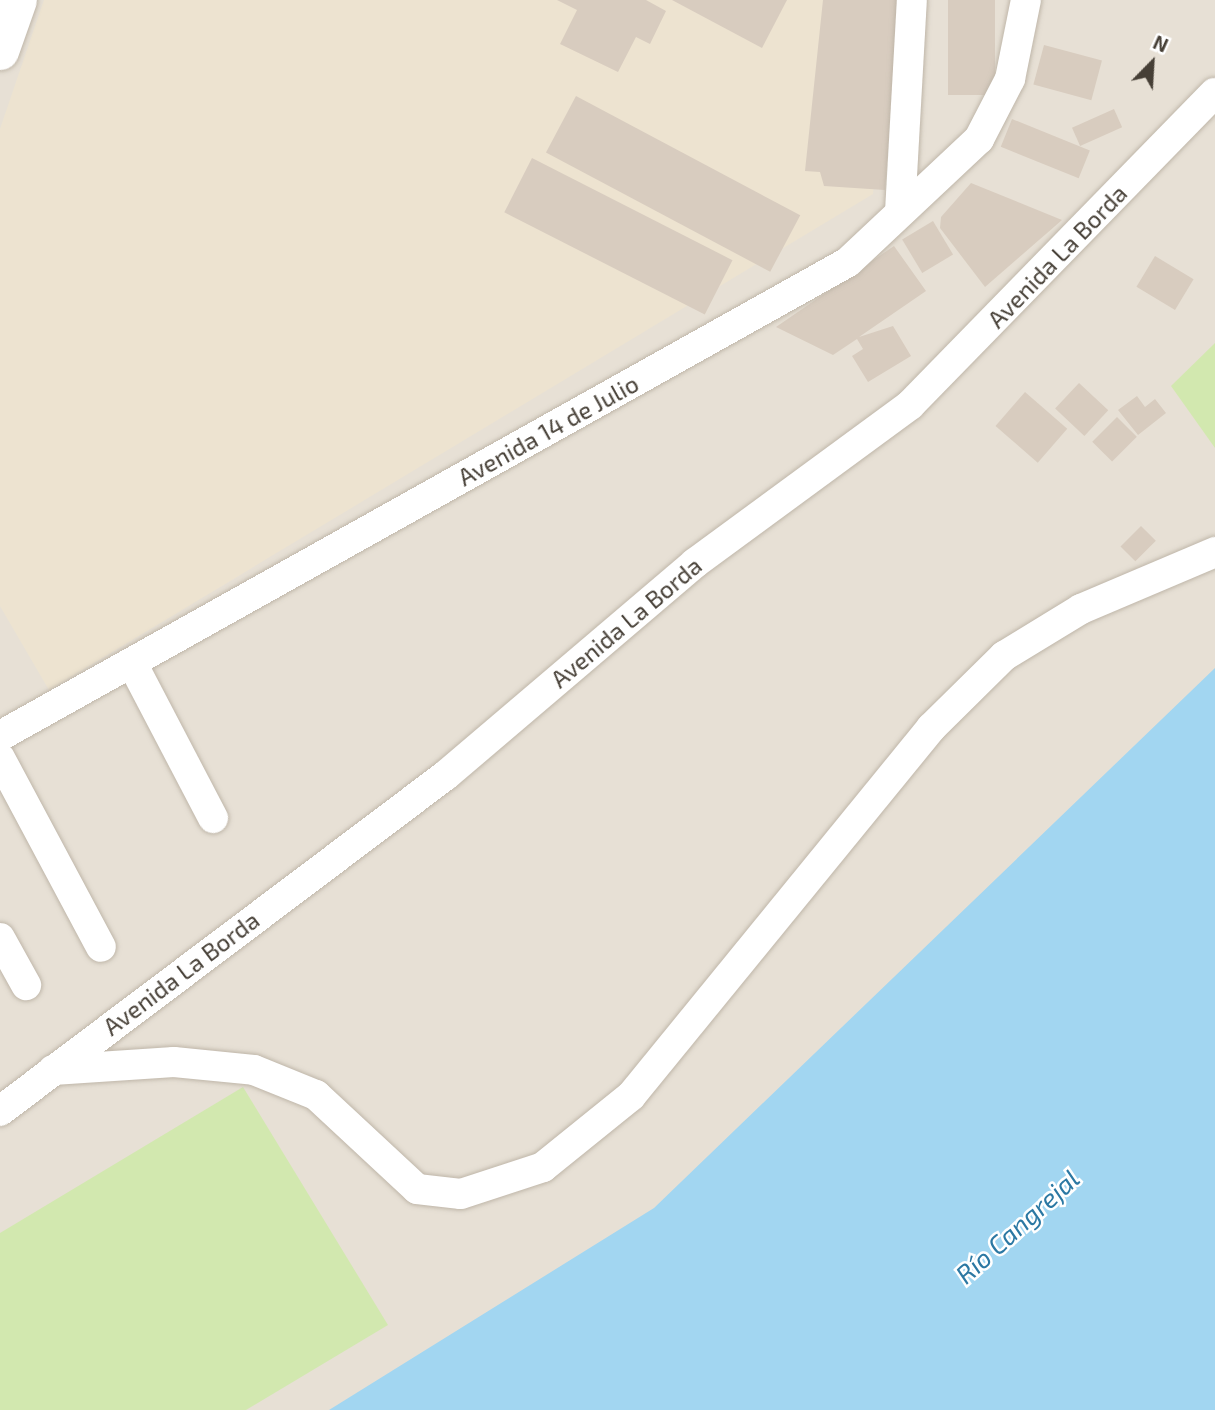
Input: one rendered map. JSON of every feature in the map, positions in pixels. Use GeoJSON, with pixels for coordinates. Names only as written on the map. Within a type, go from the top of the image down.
{"type":"FeatureCollection","features":[{"type":"Feature","properties":{"kind":"street"},"geometry":{"type":"LineString","coordinates":[[0,51],[18,0]]}},
{"type":"Feature","properties":{"kind":"street"},"geometry":{"type":"LineString","coordinates":[[900,212],[912,0]]}},
{"type":"Feature","properties":{"kind":"street","name":"Avenida 14 de Julio"},"geometry":{"type":"LineString","coordinates":[[0,736],[848,262],[979,139],[1010,79],[1026,0]]}},
{"type":"Feature","properties":{"kind":"street","name":"Avenida La Borda"},"geometry":{"type":"LineString","coordinates":[[0,1111],[446,775],[695,563],[911,405],[1215,93]]}},
{"type":"Feature","properties":{"kind":"street"},"geometry":{"type":"LineString","coordinates":[[53,1070],[174,1062],[254,1070],[316,1095],[416,1189],[461,1194],[543,1167],[631,1096],[931,728],[1004,656],[1081,609],[1215,552]]}},
{"type":"Feature","properties":{"kind":"street"},"geometry":{"type":"LineString","coordinates":[[132,663],[213,818]]}},
{"type":"Feature","properties":{"kind":"street"},"geometry":{"type":"LineString","coordinates":[[0,758],[100,947]]}},
{"type":"Feature","properties":{"kind":"street"},"geometry":{"type":"LineString","coordinates":[[0,938],[26,985]]}},
{"type":"Feature","properties":{"kind":"shaded area"},"geometry":{"type":"Polygon","coordinates":[[[0,0],[1215,0],[1215,1410],[0,1410],[0,0]]]}},
{"type":"Feature","properties":{"kind":"shaded area"},"geometry":{"type":"Polygon","coordinates":[[[44,0],[887,0],[873,194],[49,690],[0,606],[0,129],[44,0]]]}},
{"type":"Feature","properties":{"kind":"green space"},"geometry":{"type":"Polygon","coordinates":[[[1215,343],[1215,448],[1171,386],[1215,343]]]}},
{"type":"Feature","properties":{"kind":"green space"},"geometry":{"type":"Polygon","coordinates":[[[243,1087],[388,1325],[246,1410],[0,1410],[0,1233],[243,1087]]]}},
{"type":"Feature","properties":{"kind":"water","name":"Río Cangrejal"},"geometry":{"type":"Polygon","coordinates":[[[1215,668],[1215,1410],[329,1410],[654,1208],[1215,668]]]}},
{"type":"Feature","properties":{"kind":"building"},"geometry":{"type":"Polygon","coordinates":[[[557,0],[646,0],[666,11],[650,44],[636,37],[618,72],[560,44],[577,10],[557,0]]]}},
{"type":"Feature","properties":{"kind":"building"},"geometry":{"type":"Polygon","coordinates":[[[672,0],[787,0],[762,48],[672,0]]]}},
{"type":"Feature","properties":{"kind":"building"},"geometry":{"type":"Polygon","coordinates":[[[823,0],[900,0],[885,190],[824,186],[820,172],[805,171],[823,0]]]}},
{"type":"Feature","properties":{"kind":"building"},"geometry":{"type":"Polygon","coordinates":[[[948,0],[995,0],[995,95],[948,95],[948,0]]]}},
{"type":"Feature","properties":{"kind":"building"},"geometry":{"type":"Polygon","coordinates":[[[1044,45],[1102,61],[1091,100],[1033,85],[1044,45]]]}},
{"type":"Feature","properties":{"kind":"building"},"geometry":{"type":"Polygon","coordinates":[[[576,96],[800,215],[770,272],[546,153],[576,96]]]}},
{"type":"Feature","properties":{"kind":"building"},"geometry":{"type":"Polygon","coordinates":[[[1114,109],[1122,127],[1080,146],[1072,128],[1114,109]]]}},
{"type":"Feature","properties":{"kind":"building"},"geometry":{"type":"Polygon","coordinates":[[[1012,119],[1090,150],[1079,178],[1001,147],[1012,119]]]}},
{"type":"Feature","properties":{"kind":"building"},"geometry":{"type":"Polygon","coordinates":[[[532,158],[732,260],[705,314],[504,212],[532,158]]]}},
{"type":"Feature","properties":{"kind":"building"},"geometry":{"type":"Polygon","coordinates":[[[971,183],[1062,220],[985,287],[940,228],[941,217],[971,183]]]}},
{"type":"Feature","properties":{"kind":"building"},"geometry":{"type":"Polygon","coordinates":[[[933,221],[953,254],[922,273],[902,240],[933,221]]]}},
{"type":"Feature","properties":{"kind":"building"},"geometry":{"type":"Polygon","coordinates":[[[894,246],[926,291],[859,337],[893,326],[911,356],[868,382],[852,356],[863,349],[857,339],[833,355],[776,327],[894,246]]]}},
{"type":"Feature","properties":{"kind":"building"},"geometry":{"type":"Polygon","coordinates":[[[1155,256],[1194,279],[1175,310],[1136,287],[1155,256]]]}},
{"type":"Feature","properties":{"kind":"building"},"geometry":{"type":"Polygon","coordinates":[[[1079,383],[1108,410],[1084,436],[1055,409],[1079,383]]]}},
{"type":"Feature","properties":{"kind":"building"},"geometry":{"type":"Polygon","coordinates":[[[1025,392],[1067,429],[1038,463],[995,426],[1025,392]]]}},
{"type":"Feature","properties":{"kind":"building"},"geometry":{"type":"Polygon","coordinates":[[[1137,396],[1145,407],[1155,399],[1166,413],[1138,435],[1118,410],[1137,396]]]}},
{"type":"Feature","properties":{"kind":"building"},"geometry":{"type":"Polygon","coordinates":[[[1117,417],[1137,437],[1112,462],[1092,442],[1117,417]]]}},
{"type":"Feature","properties":{"kind":"building"},"geometry":{"type":"Polygon","coordinates":[[[1141,526],[1156,541],[1135,561],[1120,547],[1141,526]]]}}]}
